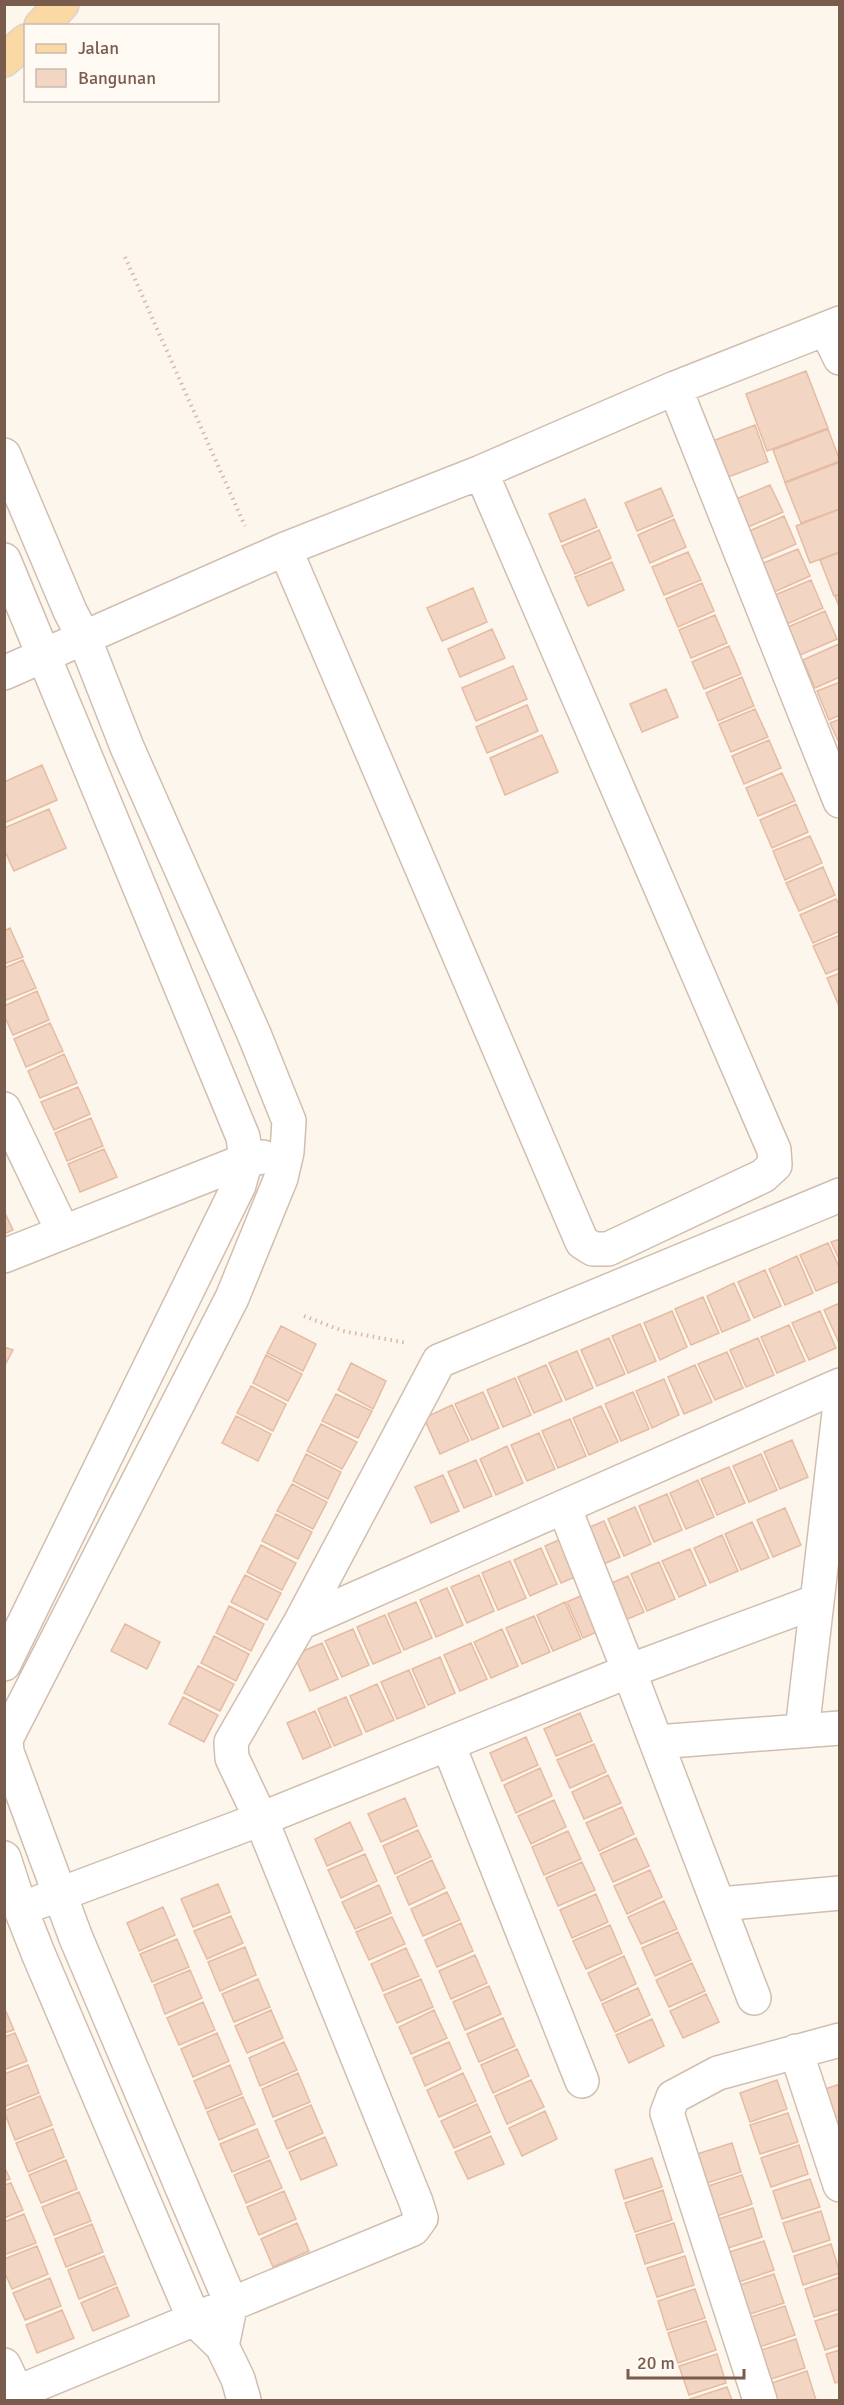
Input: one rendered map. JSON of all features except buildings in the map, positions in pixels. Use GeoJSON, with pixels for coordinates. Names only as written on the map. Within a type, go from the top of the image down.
{"type":"FeatureCollection","features":[{"type":"Feature","properties":{"kind":"main road"},"geometry":{"type":"LineString","coordinates":[[43,24],[62,4]]}},
{"type":"Feature","properties":{"kind":"main road"},"geometry":{"type":"LineString","coordinates":[[4,60],[24,43]]}},
{"type":"Feature","properties":{"kind":"street"},"geometry":{"type":"LineString","coordinates":[[4,674],[272,554],[481,472],[675,387],[833,326],[840,358]]}},
{"type":"Feature","properties":{"kind":"street"},"geometry":{"type":"LineString","coordinates":[[675,387],[840,801]]}},
{"type":"Feature","properties":{"kind":"street"},"geometry":{"type":"LineString","coordinates":[[4,455],[70,611],[85,639],[128,747],[254,1034],[289,1121],[287,1152],[281,1178],[232,1298],[6,1739],[7,1752],[59,1894],[231,2303],[233,2371]]}},
{"type":"Feature","properties":{"kind":"street"},"geometry":{"type":"LineString","coordinates":[[272,554],[582,1242],[593,1249],[608,1249],[763,1176],[775,1165],[774,1150],[481,472]]}},
{"type":"Feature","properties":{"kind":"street"},"geometry":{"type":"LineString","coordinates":[[4,560],[243,1137],[246,1160],[239,1185],[4,1664]]}},
{"type":"Feature","properties":{"kind":"street"},"geometry":{"type":"LineString","coordinates":[[4,1109],[63,1232]]}},
{"type":"Feature","properties":{"kind":"street"},"geometry":{"type":"LineString","coordinates":[[4,1257],[246,1160],[287,1152]]}},
{"type":"Feature","properties":{"kind":"street"},"geometry":{"type":"LineString","coordinates":[[9,2385],[194,2319],[413,2229],[421,2218],[261,1819],[232,1758],[231,1742],[300,1623],[439,1361],[840,1195]]}},
{"type":"Feature","properties":{"kind":"street"},"geometry":{"type":"LineString","coordinates":[[300,1623],[840,1385]]}},
{"type":"Feature","properties":{"kind":"street"},"geometry":{"type":"LineString","coordinates":[[802,1731],[815,1602],[840,1404]]}},
{"type":"Feature","properties":{"kind":"street"},"geometry":{"type":"LineString","coordinates":[[564,1507],[720,1904],[754,1998]]}},
{"type":"Feature","properties":{"kind":"street"},"geometry":{"type":"LineString","coordinates":[[13,1913],[261,1819],[629,1671],[815,1602]]}},
{"type":"Feature","properties":{"kind":"street"},"geometry":{"type":"LineString","coordinates":[[657,1742],[840,1728]]}},
{"type":"Feature","properties":{"kind":"street"},"geometry":{"type":"LineString","coordinates":[[448,1744],[582,2081]]}},
{"type":"Feature","properties":{"kind":"street"},"geometry":{"type":"LineString","coordinates":[[4,1858],[13,1913],[194,2319],[233,2371]]}},
{"type":"Feature","properties":{"kind":"street"},"geometry":{"type":"LineString","coordinates":[[720,1904],[840,1893]]}},
{"type":"Feature","properties":{"kind":"street"},"geometry":{"type":"LineString","coordinates":[[760,2400],[667,2113],[673,2097],[718,2073],[840,2040]]}},
{"type":"Feature","properties":{"kind":"street"},"geometry":{"type":"LineString","coordinates":[[796,2051],[840,2185]]}},
{"type":"Feature","properties":{"kind":"path"},"geometry":{"type":"LineString","coordinates":[[125,257],[272,554]]}},
{"type":"Feature","properties":{"kind":"path"},"geometry":{"type":"LineString","coordinates":[[304,1316],[343,1331],[405,1342],[439,1361]]}}]}
